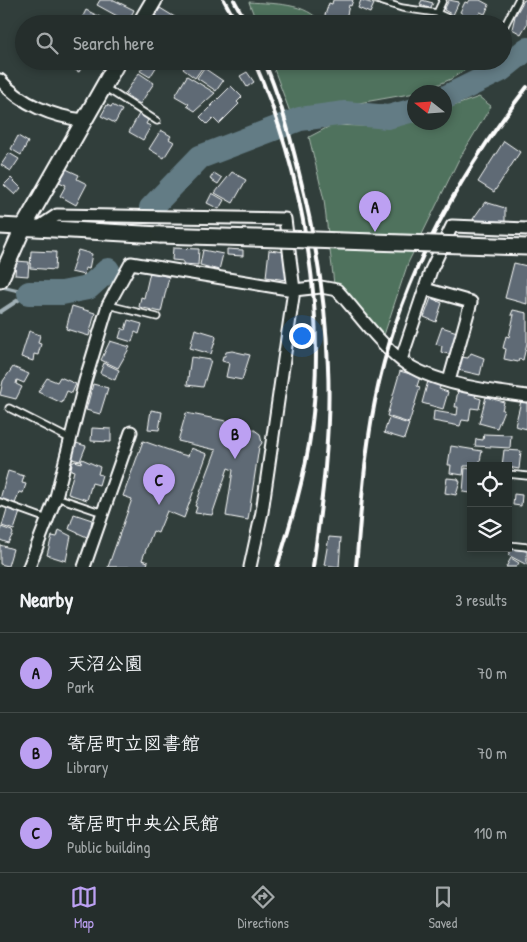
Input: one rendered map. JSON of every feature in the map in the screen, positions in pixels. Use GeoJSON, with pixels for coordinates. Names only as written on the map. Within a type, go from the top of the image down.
{"type":"FeatureCollection","features":[{"type":"Feature","properties":{"kind":"street"},"geometry":{"type":"LineString","coordinates":[[145,15],[154,0]]}},
{"type":"Feature","properties":{"kind":"street"},"geometry":{"type":"LineString","coordinates":[[0,280],[30,228],[84,120],[113,70]]}},
{"type":"Feature","properties":{"kind":"street"},"geometry":{"type":"LineString","coordinates":[[0,80],[21,97],[53,116],[84,120]]}},
{"type":"Feature","properties":{"kind":"street"},"geometry":{"type":"LineString","coordinates":[[30,228],[57,215],[285,219],[294,290],[262,512],[250,567]]}},
{"type":"Feature","properties":{"kind":"street"},"geometry":{"type":"LineString","coordinates":[[0,226],[160,235],[527,247]]}},
{"type":"Feature","properties":{"kind":"street"},"geometry":{"type":"LineString","coordinates":[[401,360],[440,248],[452,226],[527,229]]}},
{"type":"Feature","properties":{"kind":"street"},"geometry":{"type":"LineString","coordinates":[[29,567],[56,498],[70,439],[108,305],[131,262],[294,290],[330,287],[337,290],[401,360],[449,381],[527,396]]}},
{"type":"Feature","properties":{"kind":"street"},"geometry":{"type":"LineString","coordinates":[[425,289],[471,302],[449,381]]}},
{"type":"Feature","properties":{"kind":"street"},"geometry":{"type":"LineString","coordinates":[[84,567],[131,432]]}},
{"type":"Feature","properties":{"kind":"lane"},"geometry":{"type":"LineString","coordinates":[[377,0],[402,8],[441,15]]}},
{"type":"Feature","properties":{"kind":"lane"},"geometry":{"type":"LineString","coordinates":[[437,13],[443,0]]}},
{"type":"Feature","properties":{"kind":"lane"},"geometry":{"type":"LineString","coordinates":[[510,15],[518,0]]}},
{"type":"Feature","properties":{"kind":"lane"},"geometry":{"type":"LineString","coordinates":[[103,87],[157,121]]}},
{"type":"Feature","properties":{"kind":"lane"},"geometry":{"type":"LineString","coordinates":[[108,305],[157,317]]}},
{"type":"Feature","properties":{"kind":"lane"},"geometry":{"type":"LineString","coordinates":[[9,408],[70,439]]}},
{"type":"Feature","properties":{"kind":"lane"},"geometry":{"type":"LineString","coordinates":[[512,474],[527,476]]}},
{"type":"Feature","properties":{"kind":"lane"},"geometry":{"type":"LineString","coordinates":[[56,498],[102,513]]}},
{"type":"Feature","properties":{"kind":"lane"},"geometry":{"type":"LineString","coordinates":[[0,502],[48,519]]}},
{"type":"Feature","properties":{"kind":"lane"},"geometry":{"type":"LineString","coordinates":[[512,545],[527,547]]}},
{"type":"Feature","properties":{"kind":"green space"},"geometry":{"type":"Polygon","coordinates":[[[249,2],[279,4],[299,8],[313,15],[254,15],[249,2]]]}},
{"type":"Feature","properties":{"kind":"green space"},"geometry":{"type":"Polygon","coordinates":[[[274,70],[465,70],[437,85],[407,85],[407,94],[291,115],[274,70]]]}},
{"type":"Feature","properties":{"kind":"green space"},"geometry":{"type":"Polygon","coordinates":[[[479,97],[491,106],[458,161],[408,263],[384,335],[343,290],[334,284],[324,200],[309,137],[332,125],[390,127],[407,121],[407,130],[452,130],[452,107],[479,97]]]}},
{"type":"Feature","properties":{"kind":"building"},"geometry":{"type":"Polygon","coordinates":[[[100,0],[114,0],[134,10],[132,15],[115,15],[97,5],[100,0]]]}},
{"type":"Feature","properties":{"kind":"building"},"geometry":{"type":"Polygon","coordinates":[[[333,0],[353,0],[351,6],[349,5],[347,15],[325,15],[329,3],[332,4],[333,0]]]}},
{"type":"Feature","properties":{"kind":"building"},"geometry":{"type":"Polygon","coordinates":[[[361,0],[374,4],[370,13],[358,8],[361,0]]]}},
{"type":"Feature","properties":{"kind":"building"},"geometry":{"type":"Polygon","coordinates":[[[422,0],[433,3],[430,9],[420,4],[422,0]]]}},
{"type":"Feature","properties":{"kind":"building"},"geometry":{"type":"Polygon","coordinates":[[[449,0],[459,2],[453,15],[444,10],[449,0]]]}},
{"type":"Feature","properties":{"kind":"building"},"geometry":{"type":"Polygon","coordinates":[[[470,0],[480,0],[489,5],[485,14],[480,12],[479,15],[462,15],[460,12],[465,2],[468,3],[470,0]]]}},
{"type":"Feature","properties":{"kind":"building"},"geometry":{"type":"Polygon","coordinates":[[[524,0],[527,0],[527,24],[521,34],[512,29],[515,16],[524,0]]]}},
{"type":"Feature","properties":{"kind":"building"},"geometry":{"type":"Polygon","coordinates":[[[160,8],[171,15],[156,15],[160,8]]]}},
{"type":"Feature","properties":{"kind":"building"},"geometry":{"type":"Polygon","coordinates":[[[86,10],[96,15],[84,15],[86,10]]]}},
{"type":"Feature","properties":{"kind":"building"},"geometry":{"type":"Polygon","coordinates":[[[141,70],[154,70],[150,77],[141,70]]]}},
{"type":"Feature","properties":{"kind":"building"},"geometry":{"type":"Polygon","coordinates":[[[184,70],[201,70],[195,78],[184,70]]]}},
{"type":"Feature","properties":{"kind":"building"},"geometry":{"type":"Polygon","coordinates":[[[203,70],[207,70],[223,81],[216,91],[197,78],[203,70]]]}},
{"type":"Feature","properties":{"kind":"building"},"geometry":{"type":"Polygon","coordinates":[[[247,72],[254,82],[247,87],[240,76],[247,72]]]}},
{"type":"Feature","properties":{"kind":"building"},"geometry":{"type":"Polygon","coordinates":[[[139,73],[154,83],[140,104],[125,94],[139,73]]]}},
{"type":"Feature","properties":{"kind":"building"},"geometry":{"type":"Polygon","coordinates":[[[187,76],[215,93],[195,111],[187,106],[189,104],[175,96],[187,76]]]}},
{"type":"Feature","properties":{"kind":"building"},"geometry":{"type":"Polygon","coordinates":[[[231,86],[242,97],[237,102],[239,104],[219,124],[213,118],[207,124],[200,117],[231,86]]]}},
{"type":"Feature","properties":{"kind":"building"},"geometry":{"type":"Polygon","coordinates":[[[107,105],[111,107],[112,105],[122,110],[115,123],[101,116],[107,105]]]}},
{"type":"Feature","properties":{"kind":"building"},"geometry":{"type":"Polygon","coordinates":[[[139,114],[148,120],[146,124],[151,126],[143,140],[129,132],[139,114]]]}},
{"type":"Feature","properties":{"kind":"building"},"geometry":{"type":"Polygon","coordinates":[[[161,130],[171,136],[169,139],[174,142],[164,158],[149,149],[161,130]]]}},
{"type":"Feature","properties":{"kind":"building"},"geometry":{"type":"Polygon","coordinates":[[[18,136],[28,142],[21,155],[11,149],[18,136]]]}},
{"type":"Feature","properties":{"kind":"building"},"geometry":{"type":"Polygon","coordinates":[[[504,141],[520,152],[494,192],[478,182],[504,141]]]}},
{"type":"Feature","properties":{"kind":"building"},"geometry":{"type":"Polygon","coordinates":[[[9,153],[19,159],[11,171],[1,165],[9,153]]]}},
{"type":"Feature","properties":{"kind":"building"},"geometry":{"type":"Polygon","coordinates":[[[66,169],[79,175],[77,179],[87,184],[76,205],[60,196],[66,185],[59,182],[66,169]]]}},
{"type":"Feature","properties":{"kind":"building"},"geometry":{"type":"Polygon","coordinates":[[[232,172],[246,180],[233,203],[215,193],[232,172]]]}},
{"type":"Feature","properties":{"kind":"building"},"geometry":{"type":"Polygon","coordinates":[[[214,173],[222,178],[218,184],[210,179],[214,173]]]}},
{"type":"Feature","properties":{"kind":"building"},"geometry":{"type":"Polygon","coordinates":[[[11,178],[21,188],[15,195],[4,185],[11,178]]]}},
{"type":"Feature","properties":{"kind":"building"},"geometry":{"type":"Polygon","coordinates":[[[212,193],[224,200],[219,209],[207,203],[212,193]]]}},
{"type":"Feature","properties":{"kind":"building"},"geometry":{"type":"Polygon","coordinates":[[[485,202],[505,208],[505,224],[476,223],[473,219],[485,202]]]}},
{"type":"Feature","properties":{"kind":"building"},"geometry":{"type":"Polygon","coordinates":[[[173,248],[199,249],[198,265],[183,264],[183,261],[172,260],[173,248]]]}},
{"type":"Feature","properties":{"kind":"building"},"geometry":{"type":"Polygon","coordinates":[[[227,249],[243,250],[243,256],[227,255],[227,249]]]}},
{"type":"Feature","properties":{"kind":"building"},"geometry":{"type":"Polygon","coordinates":[[[78,250],[92,254],[89,269],[85,268],[84,275],[71,272],[78,250]]]}},
{"type":"Feature","properties":{"kind":"building"},"geometry":{"type":"Polygon","coordinates":[[[203,250],[223,254],[219,270],[200,265],[203,250]]]}},
{"type":"Feature","properties":{"kind":"building"},"geometry":{"type":"Polygon","coordinates":[[[269,250],[286,252],[289,258],[286,280],[266,277],[269,250]]]}},
{"type":"Feature","properties":{"kind":"building"},"geometry":{"type":"Polygon","coordinates":[[[31,251],[56,252],[55,270],[30,268],[31,251]]]}},
{"type":"Feature","properties":{"kind":"building"},"geometry":{"type":"Polygon","coordinates":[[[16,261],[29,262],[28,276],[15,275],[16,261]]]}},
{"type":"Feature","properties":{"kind":"building"},"geometry":{"type":"Polygon","coordinates":[[[514,263],[527,266],[527,304],[505,298],[514,263]]]}},
{"type":"Feature","properties":{"kind":"building"},"geometry":{"type":"Polygon","coordinates":[[[150,272],[169,277],[161,312],[139,307],[141,297],[144,298],[150,272]]]}},
{"type":"Feature","properties":{"kind":"building"},"geometry":{"type":"Polygon","coordinates":[[[431,298],[442,303],[436,322],[424,317],[431,298]]]}},
{"type":"Feature","properties":{"kind":"building"},"geometry":{"type":"Polygon","coordinates":[[[72,306],[95,313],[89,336],[66,329],[72,306]]]}},
{"type":"Feature","properties":{"kind":"building"},"geometry":{"type":"Polygon","coordinates":[[[513,310],[527,313],[527,343],[523,360],[519,359],[518,362],[504,359],[506,349],[503,348],[506,336],[509,337],[514,315],[511,315],[513,310]]]}},
{"type":"Feature","properties":{"kind":"building"},"geometry":{"type":"Polygon","coordinates":[[[128,320],[142,324],[139,334],[135,332],[132,342],[119,338],[122,328],[125,330],[128,320]]]}},
{"type":"Feature","properties":{"kind":"building"},"geometry":{"type":"Polygon","coordinates":[[[442,327],[460,333],[452,355],[441,352],[442,346],[436,344],[442,327]]]}},
{"type":"Feature","properties":{"kind":"building"},"geometry":{"type":"Polygon","coordinates":[[[195,329],[215,335],[216,338],[211,354],[190,348],[195,329]]]}},
{"type":"Feature","properties":{"kind":"building"},"geometry":{"type":"Polygon","coordinates":[[[29,331],[40,335],[38,343],[41,344],[38,355],[34,354],[33,361],[21,357],[29,331]]]}},
{"type":"Feature","properties":{"kind":"building"},"geometry":{"type":"Polygon","coordinates":[[[110,341],[130,347],[118,368],[101,360],[110,341]]]}},
{"type":"Feature","properties":{"kind":"building"},"geometry":{"type":"Polygon","coordinates":[[[232,351],[250,355],[242,380],[226,377],[229,363],[222,361],[223,356],[225,356],[226,352],[232,351]]]}},
{"type":"Feature","properties":{"kind":"building"},"geometry":{"type":"Polygon","coordinates":[[[471,353],[484,358],[480,375],[458,370],[461,357],[468,358],[471,353]]]}},
{"type":"Feature","properties":{"kind":"building"},"geometry":{"type":"Polygon","coordinates":[[[191,357],[211,360],[203,387],[187,385],[191,357]]]}},
{"type":"Feature","properties":{"kind":"building"},"geometry":{"type":"Polygon","coordinates":[[[104,363],[119,370],[115,380],[100,373],[104,363]]]}},
{"type":"Feature","properties":{"kind":"building"},"geometry":{"type":"Polygon","coordinates":[[[13,367],[29,374],[24,383],[17,380],[16,384],[22,387],[16,399],[0,395],[3,381],[13,367]]]}},
{"type":"Feature","properties":{"kind":"building"},"geometry":{"type":"Polygon","coordinates":[[[400,371],[420,377],[417,386],[420,387],[409,423],[387,416],[400,371]]]}},
{"type":"Feature","properties":{"kind":"building"},"geometry":{"type":"Polygon","coordinates":[[[60,377],[76,384],[72,393],[67,391],[62,403],[38,392],[47,378],[57,382],[60,377]]]}},
{"type":"Feature","properties":{"kind":"building"},"geometry":{"type":"Polygon","coordinates":[[[428,381],[441,385],[439,389],[448,392],[443,409],[422,403],[428,381]]]}},
{"type":"Feature","properties":{"kind":"building"},"geometry":{"type":"Polygon","coordinates":[[[93,384],[108,388],[100,414],[86,410],[93,384]]]}},
{"type":"Feature","properties":{"kind":"building"},"geometry":{"type":"Polygon","coordinates":[[[458,390],[476,394],[475,397],[481,399],[479,409],[471,408],[469,421],[462,420],[460,426],[433,421],[434,411],[457,415],[458,407],[455,407],[458,390]]]}},
{"type":"Feature","properties":{"kind":"building"},"geometry":{"type":"Polygon","coordinates":[[[486,397],[504,402],[502,410],[504,410],[497,428],[479,423],[486,397]]]}},
{"type":"Feature","properties":{"kind":"building"},"geometry":{"type":"Polygon","coordinates":[[[521,401],[527,401],[527,429],[515,426],[521,401]]]}},
{"type":"Feature","properties":{"kind":"building"},"geometry":{"type":"Polygon","coordinates":[[[151,410],[162,412],[159,430],[148,429],[151,410]]]}},
{"type":"Feature","properties":{"kind":"building"},"geometry":{"type":"Polygon","coordinates":[[[186,413],[226,421],[225,425],[244,430],[253,429],[260,434],[262,443],[259,447],[248,520],[226,516],[233,470],[228,468],[212,515],[195,513],[197,507],[195,506],[216,450],[178,441],[186,413]]]}},
{"type":"Feature","properties":{"kind":"building"},"geometry":{"type":"Polygon","coordinates":[[[389,418],[409,424],[404,439],[384,433],[389,418]]]}},
{"type":"Feature","properties":{"kind":"building"},"geometry":{"type":"Polygon","coordinates":[[[92,428],[111,429],[111,442],[91,441],[92,428]]]}},
{"type":"Feature","properties":{"kind":"building"},"geometry":{"type":"Polygon","coordinates":[[[484,434],[511,435],[510,448],[475,446],[476,439],[483,440],[484,434]]]}},
{"type":"Feature","properties":{"kind":"building"},"geometry":{"type":"Polygon","coordinates":[[[143,441],[188,456],[191,448],[207,454],[184,518],[167,511],[158,533],[153,531],[142,560],[148,562],[146,567],[108,567],[132,499],[123,496],[143,441]]]}},
{"type":"Feature","properties":{"kind":"building"},"geometry":{"type":"Polygon","coordinates":[[[76,443],[86,446],[80,461],[72,459],[76,443]]]}},
{"type":"Feature","properties":{"kind":"building"},"geometry":{"type":"Polygon","coordinates":[[[451,446],[482,451],[480,462],[467,462],[467,466],[464,466],[463,475],[450,473],[451,465],[448,465],[451,446]]]}},
{"type":"Feature","properties":{"kind":"building"},"geometry":{"type":"Polygon","coordinates":[[[504,450],[521,451],[519,469],[512,468],[512,462],[502,462],[504,450]]]}},
{"type":"Feature","properties":{"kind":"building"},"geometry":{"type":"Polygon","coordinates":[[[82,459],[100,467],[98,474],[102,475],[99,485],[92,483],[87,500],[68,494],[74,471],[71,470],[72,463],[75,461],[81,463],[82,459]]]}},
{"type":"Feature","properties":{"kind":"building"},"geometry":{"type":"Polygon","coordinates":[[[465,468],[467,468],[467,492],[463,492],[465,468]]]}},
{"type":"Feature","properties":{"kind":"building"},"geometry":{"type":"Polygon","coordinates":[[[8,471],[24,476],[22,483],[26,484],[23,493],[19,492],[15,504],[0,499],[8,471]]]}},
{"type":"Feature","properties":{"kind":"building"},"geometry":{"type":"Polygon","coordinates":[[[447,478],[458,479],[460,482],[456,495],[445,493],[447,478]]]}},
{"type":"Feature","properties":{"kind":"building"},"geometry":{"type":"Polygon","coordinates":[[[514,494],[522,495],[521,506],[513,505],[514,494]]]}},
{"type":"Feature","properties":{"kind":"building"},"geometry":{"type":"Polygon","coordinates":[[[7,509],[20,512],[14,530],[2,526],[7,509]]]}},
{"type":"Feature","properties":{"kind":"building"},"geometry":{"type":"Polygon","coordinates":[[[74,514],[92,520],[91,525],[93,526],[89,538],[69,529],[74,514]]]}},
{"type":"Feature","properties":{"kind":"building"},"geometry":{"type":"Polygon","coordinates":[[[1,527],[12,531],[13,534],[8,543],[0,540],[1,527]]]}},
{"type":"Feature","properties":{"kind":"building"},"geometry":{"type":"Polygon","coordinates":[[[59,530],[71,536],[66,561],[47,555],[52,536],[57,537],[59,530]]]}},
{"type":"Feature","properties":{"kind":"building"},"geometry":{"type":"Polygon","coordinates":[[[329,537],[341,538],[339,567],[324,565],[329,537]]]}},
{"type":"Feature","properties":{"kind":"building"},"geometry":{"type":"Polygon","coordinates":[[[0,545],[13,549],[8,566],[0,564],[0,545]]]}},
{"type":"Feature","properties":{"kind":"building"},"geometry":{"type":"Polygon","coordinates":[[[512,549],[527,551],[527,565],[508,555],[512,552],[512,549]]]}},
{"type":"Feature","properties":{"kind":"building"},"geometry":{"type":"Polygon","coordinates":[[[511,558],[519,563],[516,567],[506,567],[511,558]]]}},
{"type":"Feature","properties":{"kind":"waterway"},"geometry":{"type":"LineString","coordinates":[[512,61],[527,49]]}},
{"type":"Feature","properties":{"kind":"waterway"},"geometry":{"type":"LineString","coordinates":[[452,94],[501,70]]}},
{"type":"Feature","properties":{"kind":"waterway"},"geometry":{"type":"LineString","coordinates":[[151,208],[200,157],[300,119],[345,113],[388,117],[407,112]]}},
{"type":"Feature","properties":{"kind":"waterway"},"geometry":{"type":"LineString","coordinates":[[29,293],[62,293],[88,288],[108,270]]}},
{"type":"Feature","properties":{"kind":"waterway"},"geometry":{"type":"LineString","coordinates":[[0,286],[29,293]]}},
{"type":"Feature","properties":{"kind":"waterway"},"geometry":{"type":"LineString","coordinates":[[0,312],[29,293]]}},
{"type":"Feature","properties":{"kind":"railway"},"geometry":{"type":"LineString","coordinates":[[224,0],[232,15]]}},
{"type":"Feature","properties":{"kind":"railway"},"geometry":{"type":"LineString","coordinates":[[234,0],[242,15]]}},
{"type":"Feature","properties":{"kind":"railway"},"geometry":{"type":"LineString","coordinates":[[258,70],[286,149],[298,195],[313,290],[316,338],[315,385],[311,431],[297,499],[277,567]]}},
{"type":"Feature","properties":{"kind":"railway"},"geometry":{"type":"LineString","coordinates":[[268,70],[284,116],[305,197],[319,269],[325,318],[329,392],[327,442],[313,567]]}},
{"type":"Feature","properties":{"kind":"railway"},"geometry":{"type":"LineString","coordinates":[[356,567],[363,484],[371,422],[385,358],[398,316],[432,235],[453,197],[500,123],[527,87]]}},
{"type":"Feature","properties":{"kind":"place","name":"天沼公園"},"geometry":{"type":"Point","coordinates":[375,232]}},
{"type":"Feature","properties":{"kind":"place","name":"寄居町立図書館"},"geometry":{"type":"Point","coordinates":[235,459]}},
{"type":"Feature","properties":{"kind":"place","name":"寄居町中央公民館"},"geometry":{"type":"Point","coordinates":[159,505]}}]}
